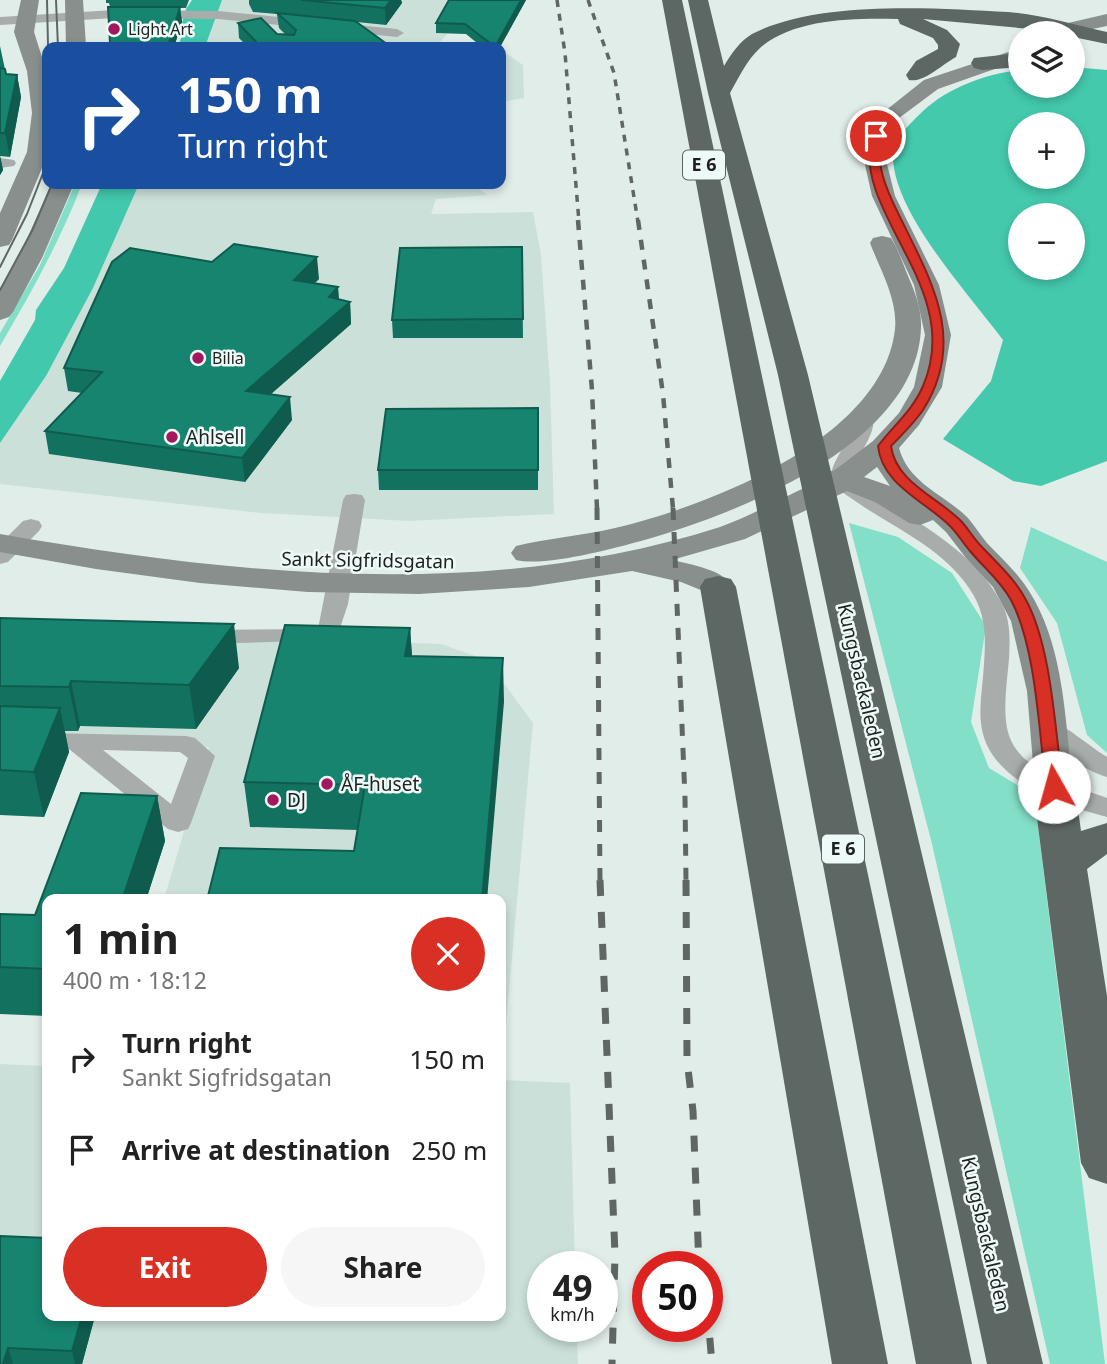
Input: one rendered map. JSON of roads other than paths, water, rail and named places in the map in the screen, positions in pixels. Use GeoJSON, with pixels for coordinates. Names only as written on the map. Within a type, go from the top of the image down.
{"type":"FeatureCollection","features":[{"type":"Feature","properties":{"kind":"highway","name":"E 6"},"geometry":{"type":"LineString","coordinates":[[671,0],[785,556],[944,1364]]}},
{"type":"Feature","properties":{"kind":"highway","name":"Kungsbackaleden"},"geometry":{"type":"LineString","coordinates":[[698,0],[719,93],[793,375],[1015,1364]]}},
{"type":"Feature","properties":{"kind":"highway"},"geometry":{"type":"LineString","coordinates":[[984,0],[1104,29]]}},
{"type":"Feature","properties":{"kind":"highway"},"geometry":{"type":"LineString","coordinates":[[843,2],[911,10],[1008,37]]}},
{"type":"Feature","properties":{"kind":"highway"},"geometry":{"type":"LineString","coordinates":[[911,10],[947,39],[950,48],[942,57],[924,66],[917,75]]}},
{"type":"Feature","properties":{"kind":"highway"},"geometry":{"type":"LineString","coordinates":[[719,93],[740,58],[759,38],[807,22],[856,14],[900,11],[968,15],[1008,34]]}},
{"type":"Feature","properties":{"kind":"highway"},"geometry":{"type":"LineString","coordinates":[[1085,32],[1104,29]]}},
{"type":"Feature","properties":{"kind":"highway"},"geometry":{"type":"LineString","coordinates":[[1085,32],[1104,29]]}},
{"type":"Feature","properties":{"kind":"highway"},"geometry":{"type":"LineString","coordinates":[[982,64],[1008,51]]}},
{"type":"Feature","properties":{"kind":"highway"},"geometry":{"type":"LineString","coordinates":[[1085,54],[1107,59]]}},
{"type":"Feature","properties":{"kind":"highway"},"geometry":{"type":"LineString","coordinates":[[718,587],[860,1364]]}},
{"type":"Feature","properties":{"kind":"highway"},"geometry":{"type":"LineString","coordinates":[[1054,787],[1107,1163]]}},
{"type":"Feature","properties":{"kind":"highway"},"geometry":{"type":"LineString","coordinates":[[1065,864],[1096,841],[1107,837]]}},
{"type":"Feature","properties":{"kind":"main road"},"geometry":{"type":"LineString","coordinates":[[74,8],[76,42]]}},
{"type":"Feature","properties":{"kind":"main road"},"geometry":{"type":"LineString","coordinates":[[28,10],[24,32],[37,71],[42,106]]}},
{"type":"Feature","properties":{"kind":"main road"},"geometry":{"type":"LineString","coordinates":[[1085,36],[1104,29]]}},
{"type":"Feature","properties":{"kind":"main road"},"geometry":{"type":"LineString","coordinates":[[862,120],[872,107],[917,75],[962,57],[1008,46]]}},
{"type":"Feature","properties":{"kind":"main road","name":"Sankt Sigfridsgatan"},"geometry":{"type":"LineString","coordinates":[[9,539],[212,564],[338,584],[424,583],[545,574],[626,561],[708,542],[795,506],[847,475],[884,446],[916,410],[930,385],[939,351],[939,332],[928,287],[880,186],[874,148],[876,136],[892,111],[906,98],[949,74],[982,64]]}},
{"type":"Feature","properties":{"kind":"main road"},"geometry":{"type":"LineString","coordinates":[[0,240],[38,152],[42,121]]}},
{"type":"Feature","properties":{"kind":"main road"},"geometry":{"type":"LineString","coordinates":[[0,312],[30,258],[61,189]]}},
{"type":"Feature","properties":{"kind":"main road","name":"Sankt Sigfridsgatan"},"geometry":{"type":"LineString","coordinates":[[847,475],[864,416],[891,385],[908,331],[900,287],[863,204]]}},
{"type":"Feature","properties":{"kind":"main road"},"geometry":{"type":"LineString","coordinates":[[884,446],[886,458],[896,475],[956,524],[977,550],[996,567],[1018,599],[1034,634],[1054,787]]}},
{"type":"Feature","properties":{"kind":"main road"},"geometry":{"type":"LineString","coordinates":[[775,479],[847,475],[888,496],[977,550]]}},
{"type":"Feature","properties":{"kind":"main road","name":"Sankt Sigfridsgatan"},"geometry":{"type":"LineString","coordinates":[[212,564],[424,564],[482,560],[623,536],[731,500],[775,479],[847,475]]}},
{"type":"Feature","properties":{"kind":"main road"},"geometry":{"type":"LineString","coordinates":[[718,587],[708,542],[710,532],[731,500]]}},
{"type":"Feature","properties":{"kind":"main road","name":"Sankt Sigfridsgatan"},"geometry":{"type":"LineString","coordinates":[[626,561],[691,574],[718,587]]}},
{"type":"Feature","properties":{"kind":"street"},"geometry":{"type":"LineString","coordinates":[[0,21],[28,10],[74,8],[181,15],[225,11],[271,26],[397,33]]}},
{"type":"Feature","properties":{"kind":"street"},"geometry":{"type":"LineString","coordinates":[[847,475],[890,514],[957,561],[978,583],[992,607],[998,632],[994,724],[999,744],[1016,764],[1054,787],[1107,808]]}},
{"type":"Feature","properties":{"kind":"street"},"geometry":{"type":"LineString","coordinates":[[179,638],[335,635],[338,592],[354,499]]}},
{"type":"Feature","properties":{"kind":"street"},"geometry":{"type":"LineString","coordinates":[[1047,726],[1068,744],[1107,769]]}},
{"type":"Feature","properties":{"kind":"street"},"geometry":{"type":"LineString","coordinates":[[0,740],[186,744],[202,756],[178,823],[76,742]]}},
{"type":"Feature","properties":{"kind":"tram line"},"geometry":{"type":"LineString","coordinates":[[47,0],[48,42]]}},
{"type":"Feature","properties":{"kind":"tram line"},"geometry":{"type":"LineString","coordinates":[[56,0],[58,42]]}},
{"type":"Feature","properties":{"kind":"tram line"},"geometry":{"type":"LineString","coordinates":[[0,267],[27,214],[42,176]]}},
{"type":"Feature","properties":{"kind":"tram line"},"geometry":{"type":"LineString","coordinates":[[0,290],[32,231],[50,189]]}},
{"type":"Feature","properties":{"kind":"railway"},"geometry":{"type":"LineString","coordinates":[[557,0],[565,53],[579,222]]}},
{"type":"Feature","properties":{"kind":"railway"},"geometry":{"type":"LineString","coordinates":[[588,0],[614,73],[638,222]]}},
{"type":"Feature","properties":{"kind":"railway"},"geometry":{"type":"LineString","coordinates":[[578,220],[592,390],[597,509]]}},
{"type":"Feature","properties":{"kind":"railway"},"geometry":{"type":"LineString","coordinates":[[638,220],[663,394],[673,509]]}},
{"type":"Feature","properties":{"kind":"railway"},"geometry":{"type":"LineString","coordinates":[[597,508],[600,882]]}},
{"type":"Feature","properties":{"kind":"railway"},"geometry":{"type":"LineString","coordinates":[[673,508],[686,882]]}},
{"type":"Feature","properties":{"kind":"railway"},"geometry":{"type":"LineString","coordinates":[[600,880],[615,1255],[612,1364]]}},
{"type":"Feature","properties":{"kind":"railway"},"geometry":{"type":"LineString","coordinates":[[686,880],[687,1060],[693,1111],[698,1251]]}},
{"type":"Feature","properties":{"kind":"railway"},"geometry":{"type":"LineString","coordinates":[[710,1342],[712,1364]]}},
{"type":"Feature","properties":{"kind":"place","name":"Light Art"},"geometry":{"type":"Point","coordinates":[114,29]}},
{"type":"Feature","properties":{"kind":"place","name":"Bilia"},"geometry":{"type":"Point","coordinates":[198,358]}},
{"type":"Feature","properties":{"kind":"place","name":"Ahlsell"},"geometry":{"type":"Point","coordinates":[172,437]}},
{"type":"Feature","properties":{"kind":"place","name":"ÅF-huset"},"geometry":{"type":"Point","coordinates":[327,784]}},
{"type":"Feature","properties":{"kind":"place","name":"DJ"},"geometry":{"type":"Point","coordinates":[273,800]}}]}
